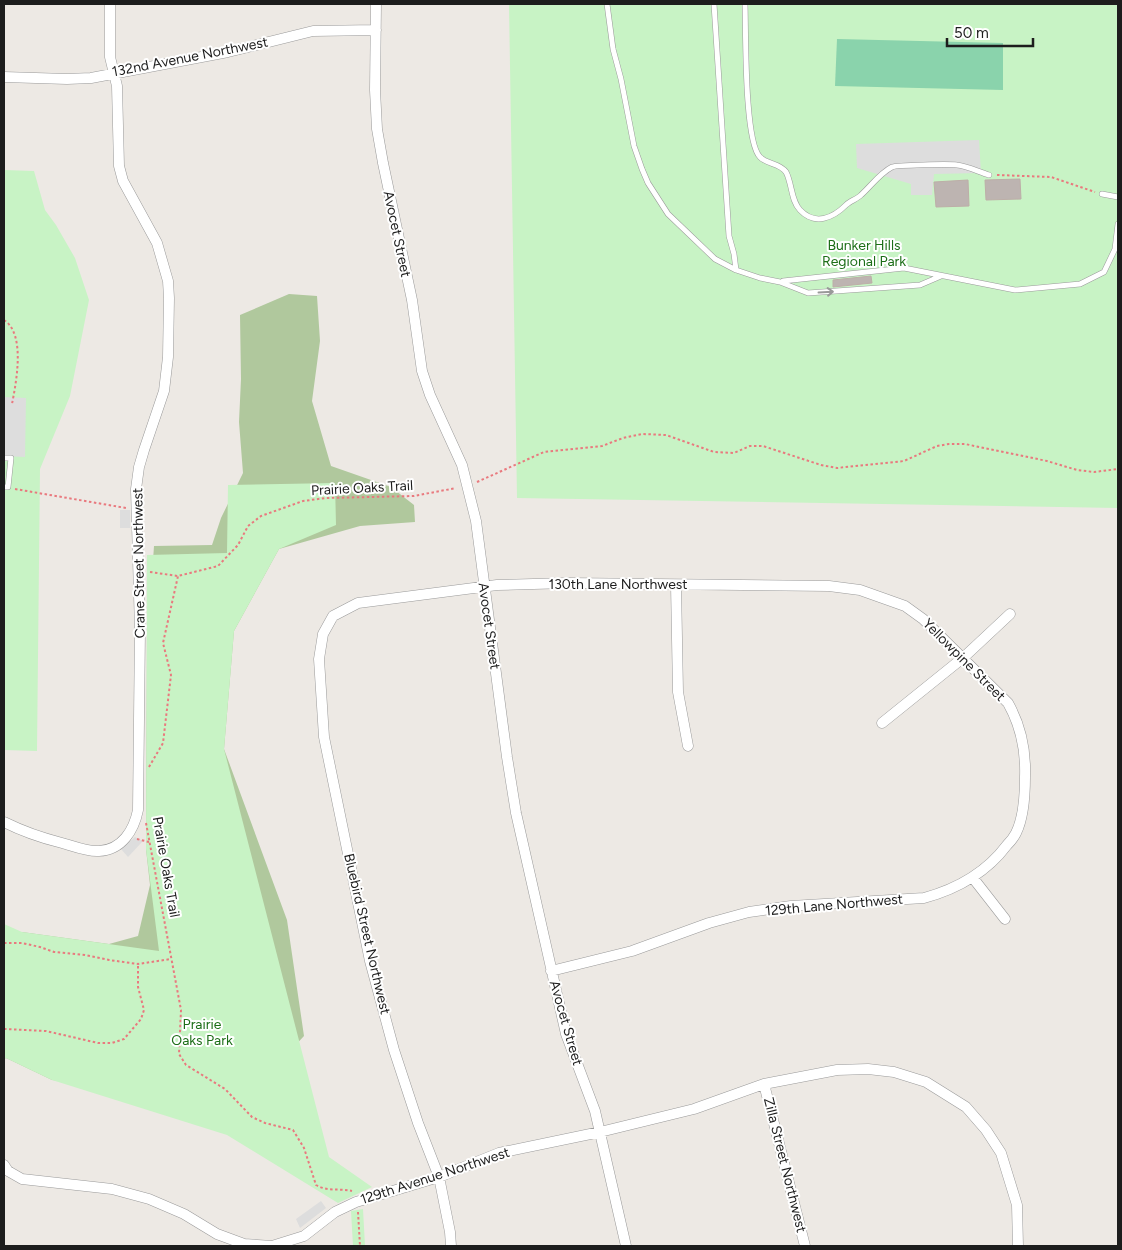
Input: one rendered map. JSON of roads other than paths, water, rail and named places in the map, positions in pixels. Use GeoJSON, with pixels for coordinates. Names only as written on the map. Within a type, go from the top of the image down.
{"type":"FeatureCollection","features":[{"type":"Feature","properties":{"kind":"street","name":"Crane Street Northwest"},"geometry":{"type":"LineString","coordinates":[[4,822],[38,836],[99,852],[120,844],[127,837],[136,820],[138,802],[140,629],[136,489],[139,467],[158,410],[166,374],[169,298],[168,281],[157,243],[123,181],[118,166],[118,86],[110,57],[110,4]]}},
{"type":"Feature","properties":{"kind":"street","name":"Avocet Street"},"geometry":{"type":"LineString","coordinates":[[376,4],[375,90],[377,129],[412,300],[422,371],[430,395],[462,465],[476,521],[516,813],[566,1034],[595,1111],[626,1246]]}},
{"type":"Feature","properties":{"kind":"street","name":"132nd Avenue Northwest"},"geometry":{"type":"LineString","coordinates":[[4,77],[91,78],[228,52],[313,31],[376,30]]}},
{"type":"Feature","properties":{"kind":"street","name":"130th Lane Northwest"},"geometry":{"type":"LineString","coordinates":[[333,616],[358,602],[484,587],[558,584],[830,586],[860,590],[905,606]]}},
{"type":"Feature","properties":{"kind":"street"},"geometry":{"type":"LineString","coordinates":[[676,585],[678,692],[688,746]]}},
{"type":"Feature","properties":{"kind":"street","name":"Yellowpine Street"},"geometry":{"type":"LineString","coordinates":[[905,606],[923,619],[964,657],[1008,703],[1016,718],[1025,755],[1025,800],[1016,833],[997,858],[973,878]]}},
{"type":"Feature","properties":{"kind":"street"},"geometry":{"type":"LineString","coordinates":[[882,724],[964,657],[1010,614]]}},
{"type":"Feature","properties":{"kind":"street","name":"Bluebird Street Northwest"},"geometry":{"type":"LineString","coordinates":[[333,616],[323,634],[319,659],[324,737],[370,961],[394,1050],[415,1114],[439,1177],[451,1246]]}},
{"type":"Feature","properties":{"kind":"street"},"geometry":{"type":"LineString","coordinates":[[973,878],[1005,920]]}},
{"type":"Feature","properties":{"kind":"street","name":"129th Lane Northwest"},"geometry":{"type":"LineString","coordinates":[[551,970],[632,951],[709,923],[749,912],[791,906],[924,898],[943,893],[973,878]]}},
{"type":"Feature","properties":{"kind":"street","name":"129th Avenue Northwest"},"geometry":{"type":"LineString","coordinates":[[4,1165],[22,1179],[112,1189],[148,1199],[184,1214],[217,1234],[244,1244],[272,1246],[304,1236],[334,1212],[356,1202],[439,1177],[499,1153],[600,1132],[694,1109],[764,1084],[837,1070],[868,1069],[894,1072],[926,1082],[966,1106],[986,1130],[1001,1153],[1017,1205],[1018,1246]]}},
{"type":"Feature","properties":{"kind":"street","name":"Zilla Street Northwest"},"geometry":{"type":"LineString","coordinates":[[764,1084],[805,1246]]}},
{"type":"Feature","properties":{"kind":"lane"},"geometry":{"type":"LineString","coordinates":[[606,4],[613,49],[622,79],[634,146],[648,183],[668,214],[695,242],[715,259],[736,270],[780,282],[808,293],[920,285],[941,276]]}},
{"type":"Feature","properties":{"kind":"lane"},"geometry":{"type":"LineString","coordinates":[[714,4],[729,236],[736,270]]}},
{"type":"Feature","properties":{"kind":"lane"},"geometry":{"type":"LineString","coordinates":[[745,4],[746,61],[752,142],[760,157],[780,166],[786,172],[795,202],[800,210],[810,217],[819,219],[840,213],[847,204],[861,195],[893,166],[958,165],[989,175]]}},
{"type":"Feature","properties":{"kind":"lane"},"geometry":{"type":"LineString","coordinates":[[1102,194],[1118,197]]}},
{"type":"Feature","properties":{"kind":"lane"},"geometry":{"type":"LineString","coordinates":[[780,282],[904,268],[1015,290],[1080,284],[1104,272],[1115,249],[1118,224]]}},
{"type":"Feature","properties":{"kind":"lane"},"geometry":{"type":"LineString","coordinates":[[4,458],[11,458],[6,487]]}},
{"type":"Feature","properties":{"kind":"park label","name":"Bunker Hills Regional Park"},"geometry":{"type":"Point","coordinates":[864,254]}},
{"type":"Feature","properties":{"kind":"park label","name":"Prairie Oaks Park"},"geometry":{"type":"Point","coordinates":[202,1032]}}]}
